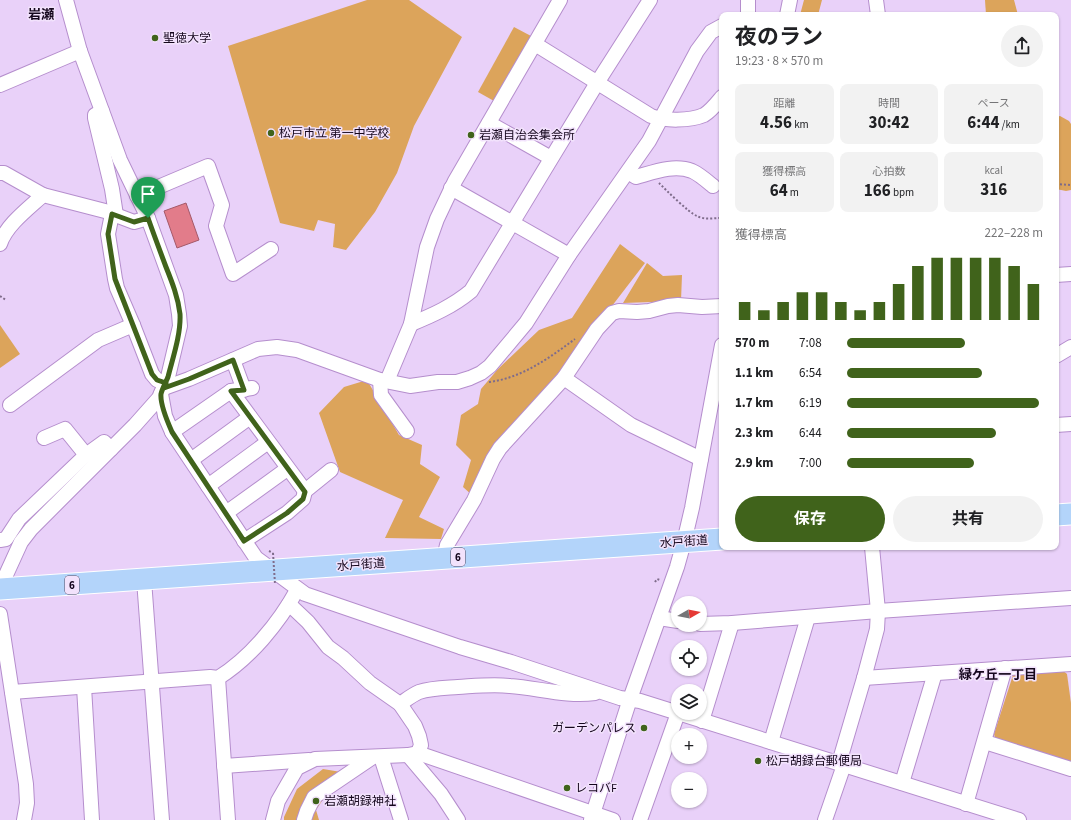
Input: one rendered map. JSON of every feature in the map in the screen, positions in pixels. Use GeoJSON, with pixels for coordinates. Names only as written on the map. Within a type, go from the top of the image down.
{"type":"FeatureCollection","features":[{"type":"Feature","properties":{"kind":"highway"},"geometry":{"type":"LineString","coordinates":[[1059,515],[1071,514]]}},
{"type":"Feature","properties":{"kind":"highway","name":"水戸街道"},"geometry":{"type":"LineString","coordinates":[[0,589],[719,540]]}},
{"type":"Feature","properties":{"kind":"street"},"geometry":{"type":"LineString","coordinates":[[66,0],[80,51],[120,160],[148,218],[176,295],[180,314],[180,326],[164,388],[165,416],[172,432],[256,558],[274,570],[297,590],[324,602],[620,698],[640,701],[671,711]]}},
{"type":"Feature","properties":{"kind":"street"},"geometry":{"type":"LineString","coordinates":[[407,431],[382,395],[380,388],[411,324],[427,247],[437,219],[451,188],[560,0]]}},
{"type":"Feature","properties":{"kind":"street"},"geometry":{"type":"LineString","coordinates":[[411,324],[437,314],[460,300],[471,291],[597,83],[650,0]]}},
{"type":"Feature","properties":{"kind":"street"},"geometry":{"type":"LineString","coordinates":[[748,0],[748,12]]}},
{"type":"Feature","properties":{"kind":"street"},"geometry":{"type":"LineString","coordinates":[[788,12],[790,0]]}},
{"type":"Feature","properties":{"kind":"street"},"geometry":{"type":"LineString","coordinates":[[876,0],[878,12]]}},
{"type":"Feature","properties":{"kind":"street"},"geometry":{"type":"LineString","coordinates":[[0,589],[4,568],[31,529],[148,411],[164,388],[189,379],[258,349],[277,347],[297,350],[384,380],[410,386],[438,382],[457,382],[481,373],[490,366],[526,323],[569,254],[649,141],[697,51],[710,32],[719,28]]}},
{"type":"Feature","properties":{"kind":"street"},"geometry":{"type":"LineString","coordinates":[[534,44],[651,116],[660,119],[681,119],[704,114],[715,106],[719,101]]}},
{"type":"Feature","properties":{"kind":"street"},"geometry":{"type":"LineString","coordinates":[[0,85],[80,51]]}},
{"type":"Feature","properties":{"kind":"street"},"geometry":{"type":"LineString","coordinates":[[102,111],[95,115],[95,118],[112,189],[114,214],[108,234],[117,288],[152,374],[164,388]]}},
{"type":"Feature","properties":{"kind":"street"},"geometry":{"type":"LineString","coordinates":[[489,123],[551,158]]}},
{"type":"Feature","properties":{"kind":"street"},"geometry":{"type":"LineString","coordinates":[[137,196],[208,166],[222,205],[216,226],[233,274],[271,250]]}},
{"type":"Feature","properties":{"kind":"street"},"geometry":{"type":"LineString","coordinates":[[628,172],[636,177],[678,167],[693,171],[713,186]]}},
{"type":"Feature","properties":{"kind":"street"},"geometry":{"type":"LineString","coordinates":[[0,173],[4,173],[43,195],[114,214],[134,222],[148,218]]}},
{"type":"Feature","properties":{"kind":"street"},"geometry":{"type":"LineString","coordinates":[[451,188],[569,254]]}},
{"type":"Feature","properties":{"kind":"street"},"geometry":{"type":"LineString","coordinates":[[0,244],[2,237],[19,217],[43,195]]}},
{"type":"Feature","properties":{"kind":"street"},"geometry":{"type":"LineString","coordinates":[[1059,275],[1071,274]]}},
{"type":"Feature","properties":{"kind":"street"},"geometry":{"type":"LineString","coordinates":[[444,558],[447,545],[474,500],[493,459],[500,448],[564,378],[592,335],[612,313],[619,311],[649,311],[668,306],[719,306]]}},
{"type":"Feature","properties":{"kind":"street"},"geometry":{"type":"LineString","coordinates":[[10,405],[98,340],[133,325]]}},
{"type":"Feature","properties":{"kind":"street"},"geometry":{"type":"LineString","coordinates":[[1059,354],[1071,347]]}},
{"type":"Feature","properties":{"kind":"street"},"geometry":{"type":"LineString","coordinates":[[233,360],[250,417],[305,492]]}},
{"type":"Feature","properties":{"kind":"street"},"geometry":{"type":"LineString","coordinates":[[592,816],[630,699],[684,542],[692,508],[719,361]]}},
{"type":"Feature","properties":{"kind":"street"},"geometry":{"type":"LineString","coordinates":[[564,378],[631,425],[701,459]]}},
{"type":"Feature","properties":{"kind":"street"},"geometry":{"type":"LineString","coordinates":[[172,432],[242,390]]}},
{"type":"Feature","properties":{"kind":"street"},"geometry":{"type":"LineString","coordinates":[[191,460],[250,417]]}},
{"type":"Feature","properties":{"kind":"street"},"geometry":{"type":"LineString","coordinates":[[1059,425],[1071,424]]}},
{"type":"Feature","properties":{"kind":"street"},"geometry":{"type":"LineString","coordinates":[[44,438],[65,429],[86,455]]}},
{"type":"Feature","properties":{"kind":"street"},"geometry":{"type":"LineString","coordinates":[[0,540],[6,539],[19,519],[86,455],[104,442],[111,449]]}},
{"type":"Feature","properties":{"kind":"street"},"geometry":{"type":"LineString","coordinates":[[208,486],[268,442]]}},
{"type":"Feature","properties":{"kind":"street"},"geometry":{"type":"LineString","coordinates":[[226,513],[287,469]]}},
{"type":"Feature","properties":{"kind":"street"},"geometry":{"type":"LineString","coordinates":[[244,541],[287,513],[303,499],[305,492],[331,470]]}},
{"type":"Feature","properties":{"kind":"street"},"geometry":{"type":"LineString","coordinates":[[825,820],[877,629],[878,611],[872,550]]}},
{"type":"Feature","properties":{"kind":"street"},"geometry":{"type":"LineString","coordinates":[[144,580],[162,820]]}},
{"type":"Feature","properties":{"kind":"street"},"geometry":{"type":"LineString","coordinates":[[12,692],[210,677],[218,678],[236,666],[255,647],[289,604],[297,590]]}},
{"type":"Feature","properties":{"kind":"street"},"geometry":{"type":"LineString","coordinates":[[707,624],[1071,598]]}},
{"type":"Feature","properties":{"kind":"street"},"geometry":{"type":"LineString","coordinates":[[289,604],[308,622],[328,646],[370,683],[400,704],[415,726],[419,736],[421,745],[413,754]]}},
{"type":"Feature","properties":{"kind":"street"},"geometry":{"type":"LineString","coordinates":[[0,616],[26,784],[27,803],[24,820]]}},
{"type":"Feature","properties":{"kind":"street"},"geometry":{"type":"LineString","coordinates":[[771,742],[808,617]]}},
{"type":"Feature","properties":{"kind":"street"},"geometry":{"type":"LineString","coordinates":[[659,618],[671,621]]}},
{"type":"Feature","properties":{"kind":"street"},"geometry":{"type":"LineString","coordinates":[[702,721],[732,623]]}},
{"type":"Feature","properties":{"kind":"street"},"geometry":{"type":"LineString","coordinates":[[864,678],[1071,665]]}},
{"type":"Feature","properties":{"kind":"street"},"geometry":{"type":"LineString","coordinates":[[966,804],[1006,668]]}},
{"type":"Feature","properties":{"kind":"street"},"geometry":{"type":"LineString","coordinates":[[902,783],[935,673]]}},
{"type":"Feature","properties":{"kind":"street"},"geometry":{"type":"LineString","coordinates":[[218,678],[228,820]]}},
{"type":"Feature","properties":{"kind":"street"},"geometry":{"type":"LineString","coordinates":[[400,704],[420,692],[438,688],[491,685],[569,694],[601,692]]}},
{"type":"Feature","properties":{"kind":"street"},"geometry":{"type":"LineString","coordinates":[[84,687],[92,820]]}},
{"type":"Feature","properties":{"kind":"street"},"geometry":{"type":"LineString","coordinates":[[640,820],[676,720]]}},
{"type":"Feature","properties":{"kind":"street"},"geometry":{"type":"LineString","coordinates":[[699,720],[1015,819]]}},
{"type":"Feature","properties":{"kind":"street"},"geometry":{"type":"LineString","coordinates":[[984,742],[1071,769]]}},
{"type":"Feature","properties":{"kind":"street"},"geometry":{"type":"LineString","coordinates":[[224,766],[315,759],[413,754],[592,816],[613,820]]}},
{"type":"Feature","properties":{"kind":"street"},"geometry":{"type":"LineString","coordinates":[[413,754],[458,820]]}},
{"type":"Feature","properties":{"kind":"street"},"geometry":{"type":"LineString","coordinates":[[304,820],[307,810],[314,797],[377,757]]}},
{"type":"Feature","properties":{"kind":"street"},"geometry":{"type":"LineString","coordinates":[[377,757],[401,820]]}},
{"type":"Feature","properties":{"kind":"street"},"geometry":{"type":"LineString","coordinates":[[273,820],[278,801],[297,768],[315,759]]}},
{"type":"Feature","properties":{"kind":"path"},"geometry":{"type":"LineString","coordinates":[[651,173],[666,190],[697,216],[708,219],[719,218]]}},
{"type":"Feature","properties":{"kind":"path"},"geometry":{"type":"LineString","coordinates":[[1059,184],[1071,184]]}},
{"type":"Feature","properties":{"kind":"path"},"geometry":{"type":"LineString","coordinates":[[0,296],[6,300]]}},
{"type":"Feature","properties":{"kind":"path"},"geometry":{"type":"LineString","coordinates":[[470,378],[491,382],[525,372],[547,359],[581,334],[587,333],[592,335]]}},
{"type":"Feature","properties":{"kind":"path"},"geometry":{"type":"LineString","coordinates":[[655,582],[657,579],[661,580]]}},
{"type":"Feature","properties":{"kind":"shaded area"},"geometry":{"type":"Polygon","coordinates":[[[367,0],[409,0],[462,37],[414,126],[397,173],[375,212],[346,250],[333,247],[335,224],[318,220],[314,231],[280,223],[228,46],[367,0]]]}},
{"type":"Feature","properties":{"kind":"shaded area"},"geometry":{"type":"Polygon","coordinates":[[[804,0],[822,0],[819,12],[801,12],[804,0]]]}},
{"type":"Feature","properties":{"kind":"shaded area"},"geometry":{"type":"Polygon","coordinates":[[[985,0],[1014,0],[1017,12],[986,12],[985,0]]]}},
{"type":"Feature","properties":{"kind":"shaded area"},"geometry":{"type":"Polygon","coordinates":[[[514,27],[531,36],[494,101],[478,92],[514,27]]]}},
{"type":"Feature","properties":{"kind":"shaded area"},"geometry":{"type":"Polygon","coordinates":[[[1059,116],[1069,121],[1071,124],[1071,190],[1066,191],[1059,190],[1059,116]]]}},
{"type":"Feature","properties":{"kind":"shaded area"},"geometry":{"type":"Polygon","coordinates":[[[186,203],[199,240],[177,248],[164,211],[186,203]]]}},
{"type":"Feature","properties":{"kind":"shaded area"},"geometry":{"type":"Polygon","coordinates":[[[620,244],[645,263],[582,345],[500,442],[473,496],[463,487],[471,460],[456,445],[461,415],[478,404],[481,389],[498,369],[539,330],[572,318],[620,244]]]}},
{"type":"Feature","properties":{"kind":"shaded area"},"geometry":{"type":"Polygon","coordinates":[[[647,263],[663,276],[682,275],[681,301],[623,303],[647,263]]]}},
{"type":"Feature","properties":{"kind":"shaded area"},"geometry":{"type":"Polygon","coordinates":[[[0,325],[20,354],[0,368],[0,325]]]}},
{"type":"Feature","properties":{"kind":"shaded area"},"geometry":{"type":"Polygon","coordinates":[[[367,380],[399,435],[422,445],[420,464],[440,477],[419,517],[444,529],[441,539],[385,538],[403,500],[340,472],[319,413],[344,387],[367,380]]]}},
{"type":"Feature","properties":{"kind":"shaded area"},"geometry":{"type":"Polygon","coordinates":[[[1062,670],[1067,674],[1071,703],[1071,762],[996,741],[994,734],[1013,675],[1019,672],[1062,670]]]}},
{"type":"Feature","properties":{"kind":"shaded area"},"geometry":{"type":"Polygon","coordinates":[[[323,769],[341,772],[316,810],[319,820],[284,820],[297,789],[323,769]]]}},
{"type":"Feature","properties":{"kind":"place","name":"聖徳大学"},"geometry":{"type":"Point","coordinates":[155,38]}},
{"type":"Feature","properties":{"kind":"place","name":"松戸市立 第一中学校"},"geometry":{"type":"Point","coordinates":[271,133]}},
{"type":"Feature","properties":{"kind":"place","name":"岩瀬自治会集会所"},"geometry":{"type":"Point","coordinates":[471,135]}},
{"type":"Feature","properties":{"kind":"place","name":"ガーデンパレス"},"geometry":{"type":"Point","coordinates":[644,728]}},
{"type":"Feature","properties":{"kind":"place","name":"松戸胡録台郵便局"},"geometry":{"type":"Point","coordinates":[758,761]}},
{"type":"Feature","properties":{"kind":"place","name":"レコバF"},"geometry":{"type":"Point","coordinates":[567,788]}},
{"type":"Feature","properties":{"kind":"place","name":"岩瀬胡録神社"},"geometry":{"type":"Point","coordinates":[316,801]}},
{"type":"Feature","properties":{"kind":"district","name":"岩瀬"},"geometry":{"type":"Point","coordinates":[41,15]}},
{"type":"Feature","properties":{"kind":"district","name":"緑ケ丘一丁目"},"geometry":{"type":"Point","coordinates":[998,675]}},
{"type":"Feature","properties":{"kind":"route"},"geometry":{"type":"LineString","coordinates":[[148,218],[142,221],[134,222],[112,214],[108,234],[117,288],[152,374],[157,380],[166,383],[164,388],[217,368],[233,360],[244,390],[231,391],[299,486],[305,492],[303,499],[287,513],[244,541],[172,432],[165,416],[161,394],[164,388],[166,383],[168,377],[178,338],[180,314],[176,295],[148,218]]}}]}
